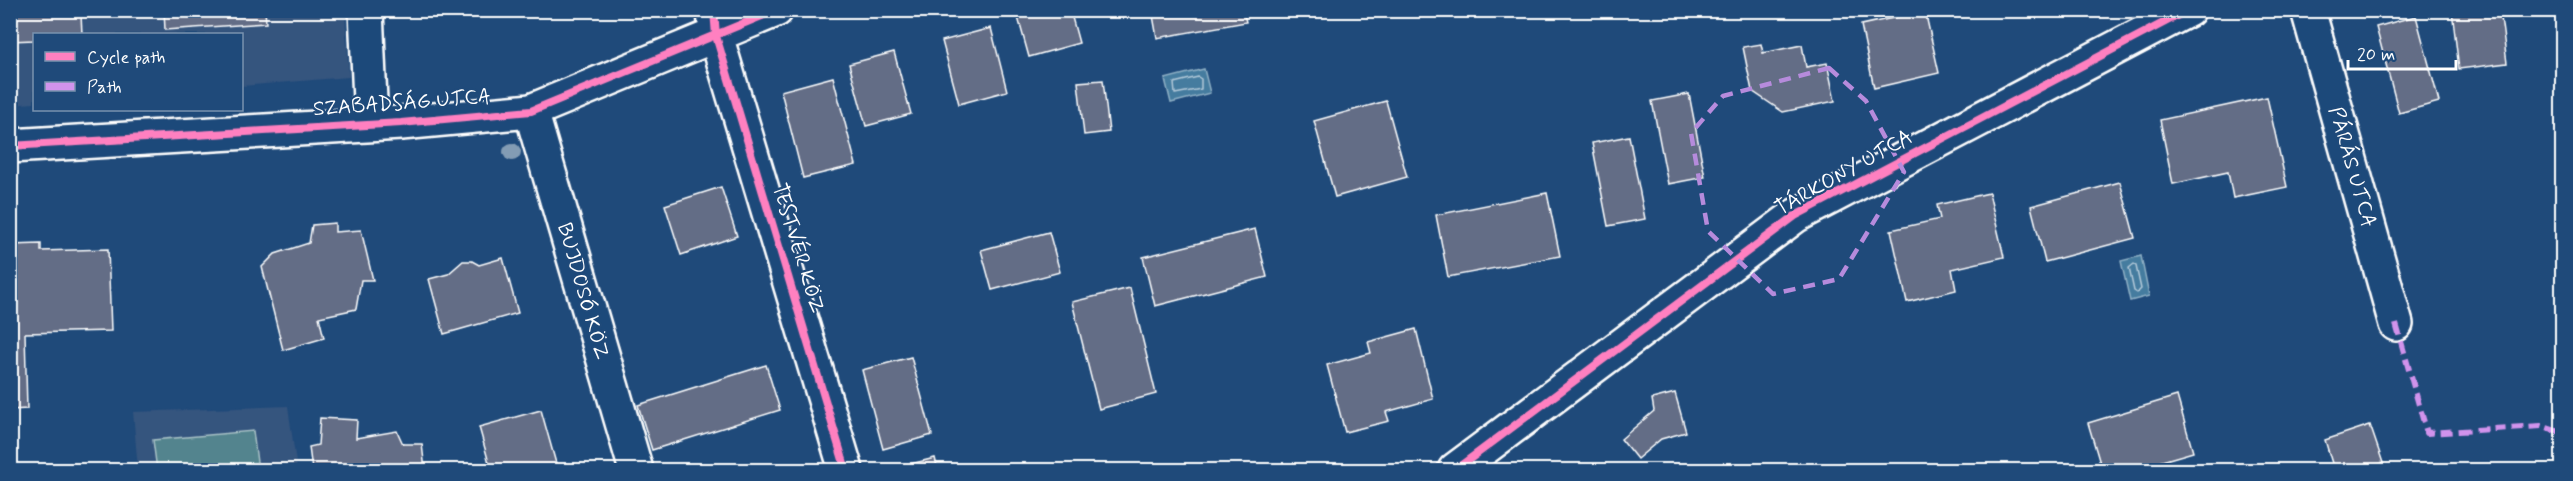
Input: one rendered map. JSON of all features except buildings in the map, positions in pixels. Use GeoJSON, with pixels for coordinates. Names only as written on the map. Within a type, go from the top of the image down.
{"type":"FeatureCollection","features":[{"type":"Feature","properties":{"kind":"street"},"geometry":{"type":"LineString","coordinates":[[366,10],[371,124]]}},
{"type":"Feature","properties":{"kind":"street","name":"SZABADSÁG UTCA"},"geometry":{"type":"LineString","coordinates":[[10,146],[371,124],[531,111],[715,23],[776,10]]}},
{"type":"Feature","properties":{"kind":"street","name":"TÁRKONY UTCA"},"geometry":{"type":"LineString","coordinates":[[1455,471],[1795,216],[2188,10]]}},
{"type":"Feature","properties":{"kind":"street","name":"PÁRÁS UTCA"},"geometry":{"type":"LineString","coordinates":[[2308,10],[2396,324]]}},
{"type":"Feature","properties":{"kind":"street","name":"TESTVÉR KÖZ"},"geometry":{"type":"LineString","coordinates":[[715,23],[846,471]]}},
{"type":"Feature","properties":{"kind":"street","name":"BUJDOSÓ KÖZ"},"geometry":{"type":"LineString","coordinates":[[531,111],[636,471]]}},
{"type":"Feature","properties":{"kind":"highlighted area"},"geometry":{"type":"Polygon","coordinates":[[[1829,68],[1866,101],[1904,172],[1839,279],[1773,294],[1708,231],[1691,133],[1723,96],[1829,68]]]}},
{"type":"Feature","properties":{"kind":"shaded area"},"geometry":{"type":"Polygon","coordinates":[[[11,11],[345,11],[349,77],[243,86],[243,33],[33,33],[33,103],[11,105],[11,11]]]}},
{"type":"Feature","properties":{"kind":"shaded area"},"geometry":{"type":"Polygon","coordinates":[[[288,406],[297,470],[138,470],[133,412],[288,406]]]}},
{"type":"Feature","properties":{"kind":"green space"},"geometry":{"type":"Polygon","coordinates":[[[253,431],[258,470],[157,470],[153,440],[253,431]]]}},
{"type":"Feature","properties":{"kind":"water"},"geometry":{"type":"Polygon","coordinates":[[[1204,69],[1210,93],[1171,103],[1165,79],[1204,69]]]}},
{"type":"Feature","properties":{"kind":"water"},"geometry":{"type":"Polygon","coordinates":[[[2141,256],[2149,296],[2130,301],[2121,261],[2141,256]]]}},
{"type":"Feature","properties":{"kind":"marked path"},"geometry":{"type":"LineString","coordinates":[[2396,324],[2427,433],[2541,426],[2562,433]]}},
{"type":"Feature","properties":{"kind":"cycle path"},"geometry":{"type":"LineString","coordinates":[[714,10],[716,36],[846,470]]}},
{"type":"Feature","properties":{"kind":"cycle path"},"geometry":{"type":"LineString","coordinates":[[10,146],[401,123],[531,111],[776,10]]}},
{"type":"Feature","properties":{"kind":"cycle path"},"geometry":{"type":"LineString","coordinates":[[1455,470],[1795,216],[2188,10]]}}]}
